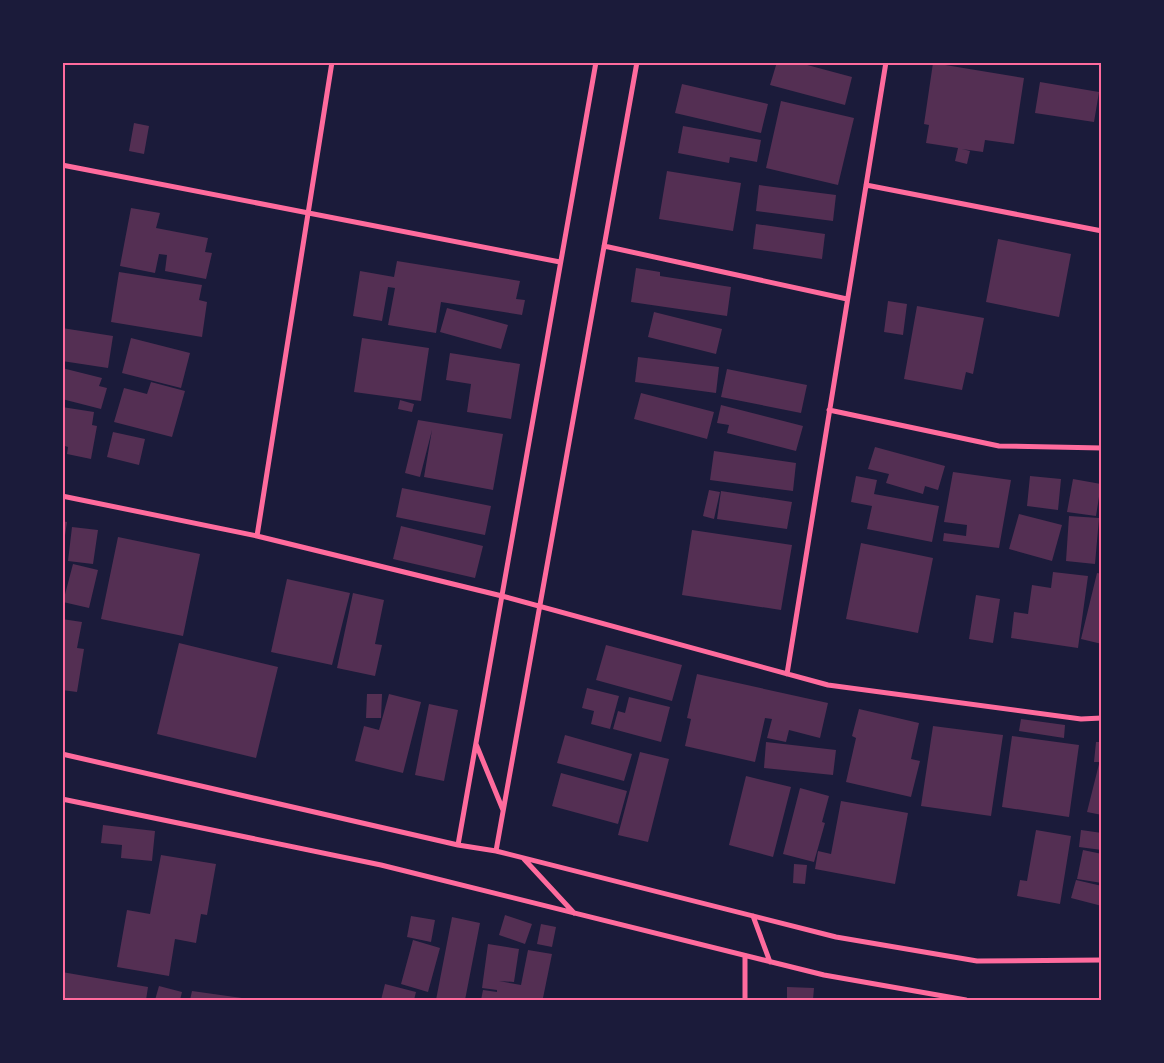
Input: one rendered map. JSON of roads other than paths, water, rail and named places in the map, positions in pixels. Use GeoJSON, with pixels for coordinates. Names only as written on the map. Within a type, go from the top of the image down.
{"type":"FeatureCollection","features":[{"type":"Feature","properties":{"kind":"street"},"geometry":{"type":"LineString","coordinates":[[257,536],[332,62]]}},
{"type":"Feature","properties":{"kind":"street"},"geometry":{"type":"LineString","coordinates":[[458,845],[596,62]]}},
{"type":"Feature","properties":{"kind":"street"},"geometry":{"type":"LineString","coordinates":[[496,851],[637,62]]}},
{"type":"Feature","properties":{"kind":"street"},"geometry":{"type":"LineString","coordinates":[[787,674],[886,62]]}},
{"type":"Feature","properties":{"kind":"street"},"geometry":{"type":"LineString","coordinates":[[62,165],[560,262]]}},
{"type":"Feature","properties":{"kind":"street"},"geometry":{"type":"LineString","coordinates":[[866,185],[1102,231]]}},
{"type":"Feature","properties":{"kind":"street"},"geometry":{"type":"LineString","coordinates":[[604,246],[848,299]]}},
{"type":"Feature","properties":{"kind":"street"},"geometry":{"type":"LineString","coordinates":[[830,410],[999,446],[1102,448]]}},
{"type":"Feature","properties":{"kind":"street"},"geometry":{"type":"LineString","coordinates":[[62,496],[257,536],[502,596],[539,608],[828,685],[1081,719],[1102,718]]}},
{"type":"Feature","properties":{"kind":"street"},"geometry":{"type":"LineString","coordinates":[[476,744],[503,811]]}},
{"type":"Feature","properties":{"kind":"street"},"geometry":{"type":"LineString","coordinates":[[62,754],[458,845],[496,851],[836,937],[977,961],[1102,960]]}},
{"type":"Feature","properties":{"kind":"street"},"geometry":{"type":"LineString","coordinates":[[62,799],[381,865],[824,975],[966,1000]]}},
{"type":"Feature","properties":{"kind":"street"},"geometry":{"type":"LineString","coordinates":[[524,858],[574,913]]}},
{"type":"Feature","properties":{"kind":"street"},"geometry":{"type":"LineString","coordinates":[[753,916],[770,962]]}},
{"type":"Feature","properties":{"kind":"street"},"geometry":{"type":"LineString","coordinates":[[745,956],[745,1000]]}}]}
